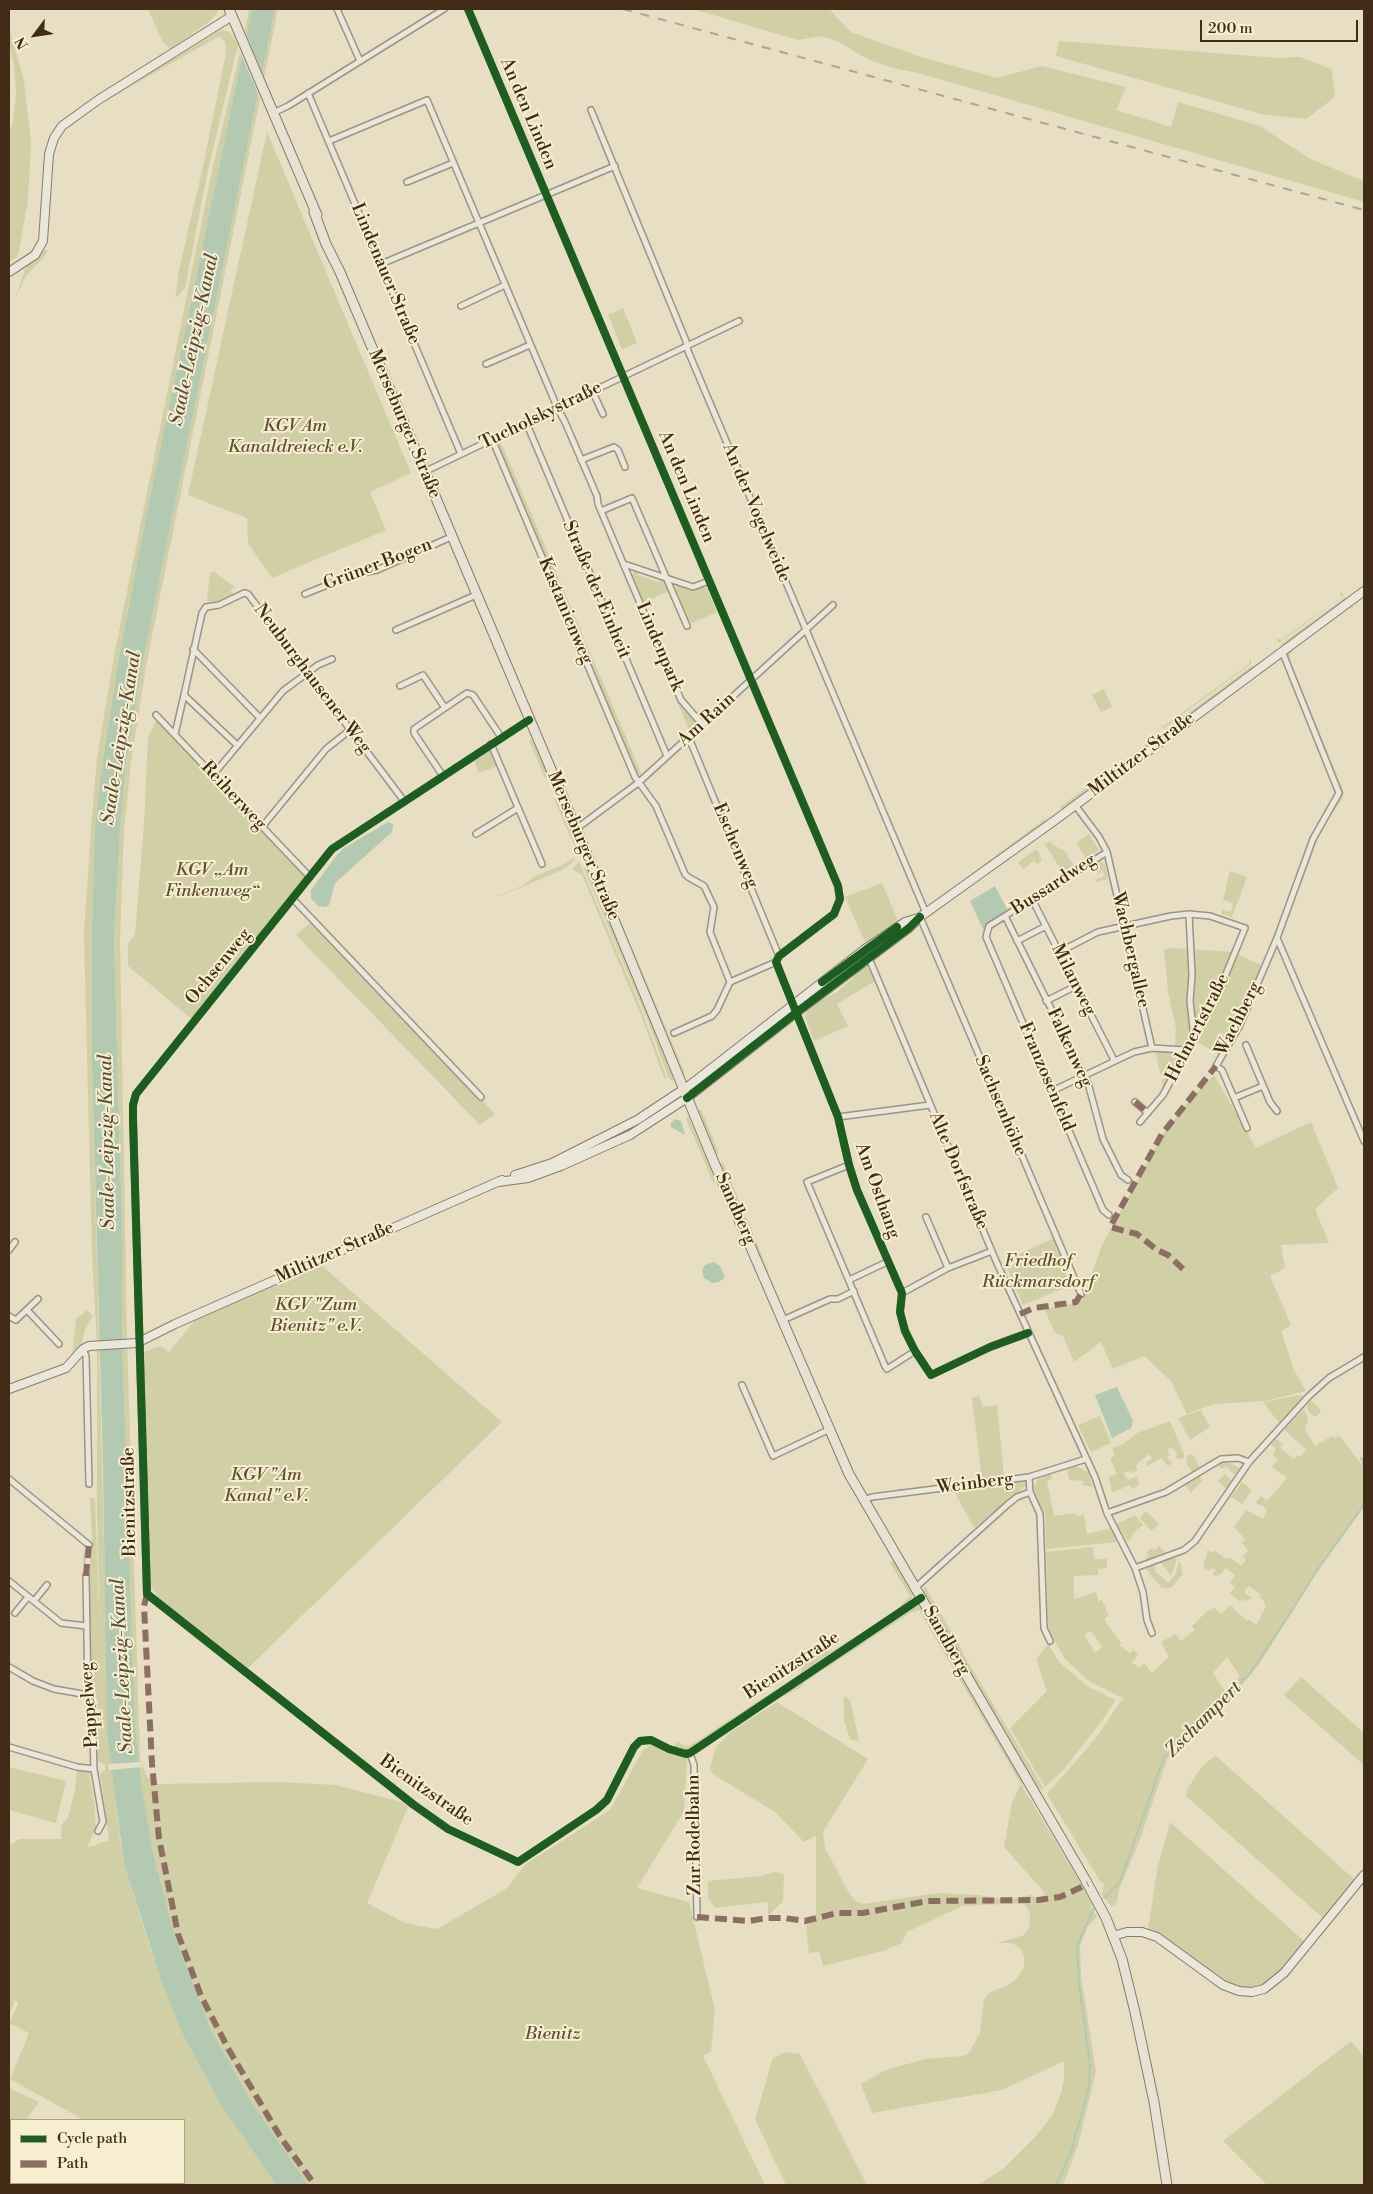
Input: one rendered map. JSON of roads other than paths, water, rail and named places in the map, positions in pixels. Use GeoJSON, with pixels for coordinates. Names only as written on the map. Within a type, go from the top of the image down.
{"type":"FeatureCollection","features":[{"type":"Feature","properties":{"kind":"main road","name":"Merseburger Straße"},"geometry":{"type":"LineString","coordinates":[[230,12],[316,220],[332,253],[576,830],[685,1094]]}},
{"type":"Feature","properties":{"kind":"main road","name":"Sandberg"},"geometry":{"type":"LineString","coordinates":[[685,1094],[783,1320],[828,1430],[863,1500],[1099,1904],[1113,1936],[1127,1978],[1144,2052],[1167,2185]]}},
{"type":"Feature","properties":{"kind":"street"},"geometry":{"type":"LineString","coordinates":[[337,9],[360,60]]}},
{"type":"Feature","properties":{"kind":"street"},"geometry":{"type":"LineString","coordinates":[[272,113],[308,93],[444,9]]}},
{"type":"Feature","properties":{"kind":"street","name":"An den Linden"},"geometry":{"type":"LineString","coordinates":[[468,9],[836,881],[840,895],[839,904],[830,918],[778,959],[730,982]]}},
{"type":"Feature","properties":{"kind":"street"},"geometry":{"type":"LineString","coordinates":[[9,272],[35,255],[43,241],[49,154],[54,138],[62,126],[230,12]]}},
{"type":"Feature","properties":{"kind":"street","name":"Lindenauer Straße"},"geometry":{"type":"LineString","coordinates":[[308,93],[461,454]]}},
{"type":"Feature","properties":{"kind":"street","name":"Lindenpark"},"geometry":{"type":"LineString","coordinates":[[329,141],[427,100],[530,345],[565,422],[681,700],[702,724]]}},
{"type":"Feature","properties":{"kind":"street","name":"An der Vogelweide"},"geometry":{"type":"LineString","coordinates":[[591,110],[923,915]]}},
{"type":"Feature","properties":{"kind":"street"},"geometry":{"type":"LineString","coordinates":[[407,182],[453,163]]}},
{"type":"Feature","properties":{"kind":"street"},"geometry":{"type":"LineString","coordinates":[[381,264],[615,166]]}},
{"type":"Feature","properties":{"kind":"street"},"geometry":{"type":"LineString","coordinates":[[460,306],[505,285]]}},
{"type":"Feature","properties":{"kind":"street","name":"Tucholskystraße"},"geometry":{"type":"LineString","coordinates":[[424,472],[739,321]]}},
{"type":"Feature","properties":{"kind":"street"},"geometry":{"type":"LineString","coordinates":[[486,364],[530,345]]}},
{"type":"Feature","properties":{"kind":"street"},"geometry":{"type":"LineString","coordinates":[[592,390],[603,414]]}},
{"type":"Feature","properties":{"kind":"street","name":"Straße der Einheit"},"geometry":{"type":"LineString","coordinates":[[526,422],[667,756]]}},
{"type":"Feature","properties":{"kind":"street","name":"Kastanienweg"},"geometry":{"type":"LineString","coordinates":[[492,439],[638,783],[656,806],[685,874],[688,878],[704,886],[709,895],[715,910],[710,932],[730,982]]}},
{"type":"Feature","properties":{"kind":"street"},"geometry":{"type":"LineString","coordinates":[[581,460],[614,447],[618,450],[626,467]]}},
{"type":"Feature","properties":{"kind":"street","name":"Lindenpark"},"geometry":{"type":"LineString","coordinates":[[601,511],[632,498],[687,626]]}},
{"type":"Feature","properties":{"kind":"street","name":"Grüner Bogen"},"geometry":{"type":"LineString","coordinates":[[305,594],[352,575],[377,570],[452,537]]}},
{"type":"Feature","properties":{"kind":"street","name":"Lindenpark"},"geometry":{"type":"LineString","coordinates":[[624,564],[693,587],[709,581]]}},
{"type":"Feature","properties":{"kind":"street","name":"Miltitzer Straße"},"geometry":{"type":"LineString","coordinates":[[9,1389],[66,1368],[83,1350],[94,1346],[130,1345],[140,1342],[175,1324],[498,1182],[560,1163],[630,1135],[795,1008],[878,940],[905,922],[923,915],[1364,591]]}},
{"type":"Feature","properties":{"kind":"street","name":"Neuburghausener Weg"},"geometry":{"type":"LineString","coordinates":[[175,734],[202,613],[206,607],[218,605],[244,593],[248,594],[404,801]]}},
{"type":"Feature","properties":{"kind":"street"},"geometry":{"type":"LineString","coordinates":[[396,630],[476,595]]}},
{"type":"Feature","properties":{"kind":"street","name":"Am Rain"},"geometry":{"type":"LineString","coordinates":[[576,830],[638,783],[833,605]]}},
{"type":"Feature","properties":{"kind":"street"},"geometry":{"type":"LineString","coordinates":[[193,649],[260,718]]}},
{"type":"Feature","properties":{"kind":"street"},"geometry":{"type":"LineString","coordinates":[[1282,651],[1339,790],[1338,798],[1319,828],[1308,852],[1278,938],[1364,1141]]}},
{"type":"Feature","properties":{"kind":"street"},"geometry":{"type":"LineString","coordinates":[[213,775],[283,691],[318,665],[332,659]]}},
{"type":"Feature","properties":{"kind":"street"},"geometry":{"type":"LineString","coordinates":[[400,686],[423,675],[446,708]]}},
{"type":"Feature","properties":{"kind":"street"},"geometry":{"type":"LineString","coordinates":[[443,776],[414,731],[467,693],[473,695],[501,737]]}},
{"type":"Feature","properties":{"kind":"street"},"geometry":{"type":"LineString","coordinates":[[184,695],[237,745]]}},
{"type":"Feature","properties":{"kind":"street","name":"Reiherweg"},"geometry":{"type":"LineString","coordinates":[[156,715],[310,877]]}},
{"type":"Feature","properties":{"kind":"street","name":"Ochsenweg"},"geometry":{"type":"LineString","coordinates":[[140,1342],[133,1119],[134,1100],[139,1090],[332,849],[529,720]]}},
{"type":"Feature","properties":{"kind":"street"},"geometry":{"type":"LineString","coordinates":[[262,827],[326,749],[350,730]]}},
{"type":"Feature","properties":{"kind":"street","name":"Eschenweg"},"geometry":{"type":"LineString","coordinates":[[689,738],[778,959],[795,1008]]}},
{"type":"Feature","properties":{"kind":"street"},"geometry":{"type":"LineString","coordinates":[[491,744],[542,864]]}},
{"type":"Feature","properties":{"kind":"street","name":"Bussardweg"},"geometry":{"type":"LineString","coordinates":[[986,937],[989,926],[1106,852],[1099,836],[1075,805]]}},
{"type":"Feature","properties":{"kind":"street"},"geometry":{"type":"LineString","coordinates":[[476,834],[518,808]]}},
{"type":"Feature","properties":{"kind":"street","name":"Wachbergallee"},"geometry":{"type":"LineString","coordinates":[[1106,852],[1125,926],[1152,1048]]}},
{"type":"Feature","properties":{"kind":"street"},"geometry":{"type":"LineString","coordinates":[[293,899],[481,1097]]}},
{"type":"Feature","properties":{"kind":"street","name":"Milanweg"},"geometry":{"type":"LineString","coordinates":[[1032,899],[1114,1060]]}},
{"type":"Feature","properties":{"kind":"street"},"geometry":{"type":"LineString","coordinates":[[1059,952],[1098,932],[1171,916],[1189,914],[1192,975],[1190,1001],[1194,1037]]}},
{"type":"Feature","properties":{"kind":"street","name":"Helmertstraße"},"geometry":{"type":"LineString","coordinates":[[1140,1122],[1163,1095],[1219,991],[1245,928],[1210,916],[1189,914]]}},
{"type":"Feature","properties":{"kind":"street","name":"Sachsenhöhe"},"geometry":{"type":"LineString","coordinates":[[923,915],[1081,1294]]}},
{"type":"Feature","properties":{"kind":"street","name":"Falkenweg"},"geometry":{"type":"LineString","coordinates":[[1005,916],[1084,1075],[1092,1097],[1100,1133],[1121,1175],[1128,1180]]}},
{"type":"Feature","properties":{"kind":"street"},"geometry":{"type":"LineString","coordinates":[[1017,941],[1046,926]]}},
{"type":"Feature","properties":{"kind":"street","name":"Franzosenfeld"},"geometry":{"type":"LineString","coordinates":[[986,937],[1103,1210],[1109,1216]]}},
{"type":"Feature","properties":{"kind":"street","name":"Wachberg"},"geometry":{"type":"LineString","coordinates":[[1247,1128],[1222,1070],[1216,1066],[1239,1027],[1278,938]]}},
{"type":"Feature","properties":{"kind":"street","name":"Alte Dorfstraße"},"geometry":{"type":"LineString","coordinates":[[871,963],[992,1251],[1095,1477],[1107,1513],[1135,1568],[1143,1592],[1147,1620],[1152,1633]]}},
{"type":"Feature","properties":{"kind":"street"},"geometry":{"type":"LineString","coordinates":[[674,1033],[712,1016],[730,982]]}},
{"type":"Feature","properties":{"kind":"street"},"geometry":{"type":"LineString","coordinates":[[1046,1001],[1076,986]]}},
{"type":"Feature","properties":{"kind":"street","name":"Am Osthang"},"geometry":{"type":"LineString","coordinates":[[795,1008],[838,1117],[857,1190],[902,1293],[901,1317],[915,1351],[931,1375],[990,1347],[1028,1333]]}},
{"type":"Feature","properties":{"kind":"street","name":"Wachberg"},"geometry":{"type":"LineString","coordinates":[[1246,1045],[1270,1102],[1277,1111]]}},
{"type":"Feature","properties":{"kind":"street"},"geometry":{"type":"LineString","coordinates":[[1052,1091],[1134,1052],[1152,1048],[1186,1050]]}},
{"type":"Feature","properties":{"kind":"street"},"geometry":{"type":"LineString","coordinates":[[1234,1098],[1264,1086]]}},
{"type":"Feature","properties":{"kind":"street"},"geometry":{"type":"LineString","coordinates":[[1135,1102],[1148,1113]]}},
{"type":"Feature","properties":{"kind":"street"},"geometry":{"type":"LineString","coordinates":[[838,1117],[930,1106]]}},
{"type":"Feature","properties":{"kind":"street"},"geometry":{"type":"LineString","coordinates":[[849,1165],[807,1182],[887,1369],[915,1351]]}},
{"type":"Feature","properties":{"kind":"street"},"geometry":{"type":"LineString","coordinates":[[926,1216],[948,1268]]}},
{"type":"Feature","properties":{"kind":"street"},"geometry":{"type":"LineString","coordinates":[[9,1250],[15,1242]]}},
{"type":"Feature","properties":{"kind":"street"},"geometry":{"type":"LineString","coordinates":[[902,1293],[948,1268],[992,1251]]}},
{"type":"Feature","properties":{"kind":"street"},"geometry":{"type":"LineString","coordinates":[[849,1280],[887,1262]]}},
{"type":"Feature","properties":{"kind":"street"},"geometry":{"type":"LineString","coordinates":[[783,1320],[830,1299],[838,1299],[854,1291]]}},
{"type":"Feature","properties":{"kind":"street"},"geometry":{"type":"LineString","coordinates":[[9,1316],[14,1321],[38,1299]]}},
{"type":"Feature","properties":{"kind":"street"},"geometry":{"type":"LineString","coordinates":[[27,1310],[59,1344]]}},
{"type":"Feature","properties":{"kind":"street","name":"Bienitzstraße"},"geometry":{"type":"LineString","coordinates":[[140,1342],[147,1594],[414,1806],[448,1829],[518,1862],[596,1810],[607,1800],[634,1747],[640,1741],[651,1740],[669,1749],[686,1754],[690,1753],[921,1598]]}},
{"type":"Feature","properties":{"kind":"street"},"geometry":{"type":"LineString","coordinates":[[83,1350],[86,1356],[89,1484]]}},
{"type":"Feature","properties":{"kind":"street"},"geometry":{"type":"LineString","coordinates":[[1135,1568],[1184,1550],[1195,1541],[1249,1462],[1323,1383],[1364,1357]]}},
{"type":"Feature","properties":{"kind":"street"},"geometry":{"type":"LineString","coordinates":[[742,1385],[773,1456],[828,1430]]}},
{"type":"Feature","properties":{"kind":"street"},"geometry":{"type":"LineString","coordinates":[[1107,1513],[1166,1492],[1221,1459],[1238,1458],[1249,1462]]}},
{"type":"Feature","properties":{"kind":"street","name":"Weinberg"},"geometry":{"type":"LineString","coordinates":[[863,1500],[872,1497],[1030,1478],[1086,1459]]}},
{"type":"Feature","properties":{"kind":"street"},"geometry":{"type":"LineString","coordinates":[[1030,1478],[1030,1492],[1040,1509],[1044,1628],[1050,1641]]}},
{"type":"Feature","properties":{"kind":"street"},"geometry":{"type":"LineString","coordinates":[[9,1479],[89,1545]]}},
{"type":"Feature","properties":{"kind":"street"},"geometry":{"type":"LineString","coordinates":[[915,1588],[1007,1505],[1017,1497],[1030,1492]]}},
{"type":"Feature","properties":{"kind":"street","name":"Pappelweg"},"geometry":{"type":"LineString","coordinates":[[86,1576],[88,1695],[92,1703],[94,1768],[103,1822],[98,1832]]}},
{"type":"Feature","properties":{"kind":"street"},"geometry":{"type":"LineString","coordinates":[[9,1581],[60,1623],[86,1626]]}},
{"type":"Feature","properties":{"kind":"street"},"geometry":{"type":"LineString","coordinates":[[34,1601],[47,1585]]}},
{"type":"Feature","properties":{"kind":"street"},"geometry":{"type":"LineString","coordinates":[[15,1613],[28,1597]]}},
{"type":"Feature","properties":{"kind":"street"},"geometry":{"type":"LineString","coordinates":[[9,1667],[33,1681],[54,1689],[88,1695]]}},
{"type":"Feature","properties":{"kind":"street"},"geometry":{"type":"LineString","coordinates":[[9,1747],[77,1767],[94,1768]]}},
{"type":"Feature","properties":{"kind":"street","name":"Zur Rodelbahn"},"geometry":{"type":"LineString","coordinates":[[690,1753],[694,1765],[697,1917]]}},
{"type":"Feature","properties":{"kind":"street"},"geometry":{"type":"LineString","coordinates":[[1113,1936],[1127,1932],[1142,1932],[1157,1937],[1222,1985],[1239,1991],[1252,1992],[1264,1989],[1284,1973],[1364,1875]]}},
{"type":"Feature","properties":{"kind":"water","name":"Saale-Leipzig-Kanal"},"geometry":{"type":"Polygon","coordinates":[[[252,9],[275,9],[142,666],[126,763],[114,938],[122,1229],[122,1339],[135,1724],[141,1782],[154,1858],[175,1936],[210,2028],[252,2103],[308,2185],[276,2185],[221,2105],[184,2037],[162,1983],[124,1864],[107,1734],[103,1465],[92,1064],[92,935],[95,828],[103,759],[119,658],[147,512],[252,9]]]}},
{"type":"Feature","properties":{"kind":"water"},"geometry":{"type":"Polygon","coordinates":[[[388,822],[393,824],[392,832],[335,883],[329,905],[325,907],[318,906],[311,898],[311,890],[337,855],[344,848],[388,822]]]}},
{"type":"Feature","properties":{"kind":"water"},"geometry":{"type":"Polygon","coordinates":[[[995,886],[1008,911],[987,923],[984,931],[970,901],[995,886]]]}},
{"type":"Feature","properties":{"kind":"water"},"geometry":{"type":"Polygon","coordinates":[[[675,1119],[681,1121],[685,1135],[671,1127],[671,1123],[675,1119]]]}},
{"type":"Feature","properties":{"kind":"water"},"geometry":{"type":"Polygon","coordinates":[[[714,1262],[720,1266],[725,1277],[719,1282],[712,1283],[704,1278],[702,1270],[705,1265],[714,1262]]]}},
{"type":"Feature","properties":{"kind":"water"},"geometry":{"type":"Polygon","coordinates":[[[1117,1387],[1133,1421],[1131,1428],[1112,1438],[1095,1395],[1117,1387]]]}},
{"type":"Feature","properties":{"kind":"waterway"},"geometry":{"type":"LineString","coordinates":[[1361,1458],[1364,1465]]}},
{"type":"Feature","properties":{"kind":"waterway","name":"Zschampert"},"geometry":{"type":"LineString","coordinates":[[1104,1898],[1120,1882],[1164,1757],[1204,1723],[1241,1686],[1242,1680],[1248,1676],[1316,1572],[1364,1505]]}},
{"type":"Feature","properties":{"kind":"waterway","name":"Zschampert"},"geometry":{"type":"LineString","coordinates":[[1056,2185],[1071,2152],[1089,2086],[1090,2064],[1079,1984],[1077,1946],[1094,1908]]}},
{"type":"Feature","properties":{"kind":"railway"},"geometry":{"type":"LineString","coordinates":[[623,9],[1364,210]]}},
{"type":"Feature","properties":{"kind":"park label","name":"KGV Am Kanaldreieck e.V."},"geometry":{"type":"Point","coordinates":[295,437]}},
{"type":"Feature","properties":{"kind":"park label","name":"KGV „Am Finkenweg“"},"geometry":{"type":"Point","coordinates":[212,881]}},
{"type":"Feature","properties":{"kind":"park label","name":"Friedhof Rückmarsdorf"},"geometry":{"type":"Point","coordinates":[1038,1272]}},
{"type":"Feature","properties":{"kind":"park label","name":"KGV \"Zum Bienitz\" e.V."},"geometry":{"type":"Point","coordinates":[316,1316]}},
{"type":"Feature","properties":{"kind":"park label","name":"KGV \"Am Kanal\" e.V."},"geometry":{"type":"Point","coordinates":[266,1486]}},
{"type":"Feature","properties":{"kind":"park label","name":"Bienitz"},"geometry":{"type":"Point","coordinates":[553,2035]}}]}
